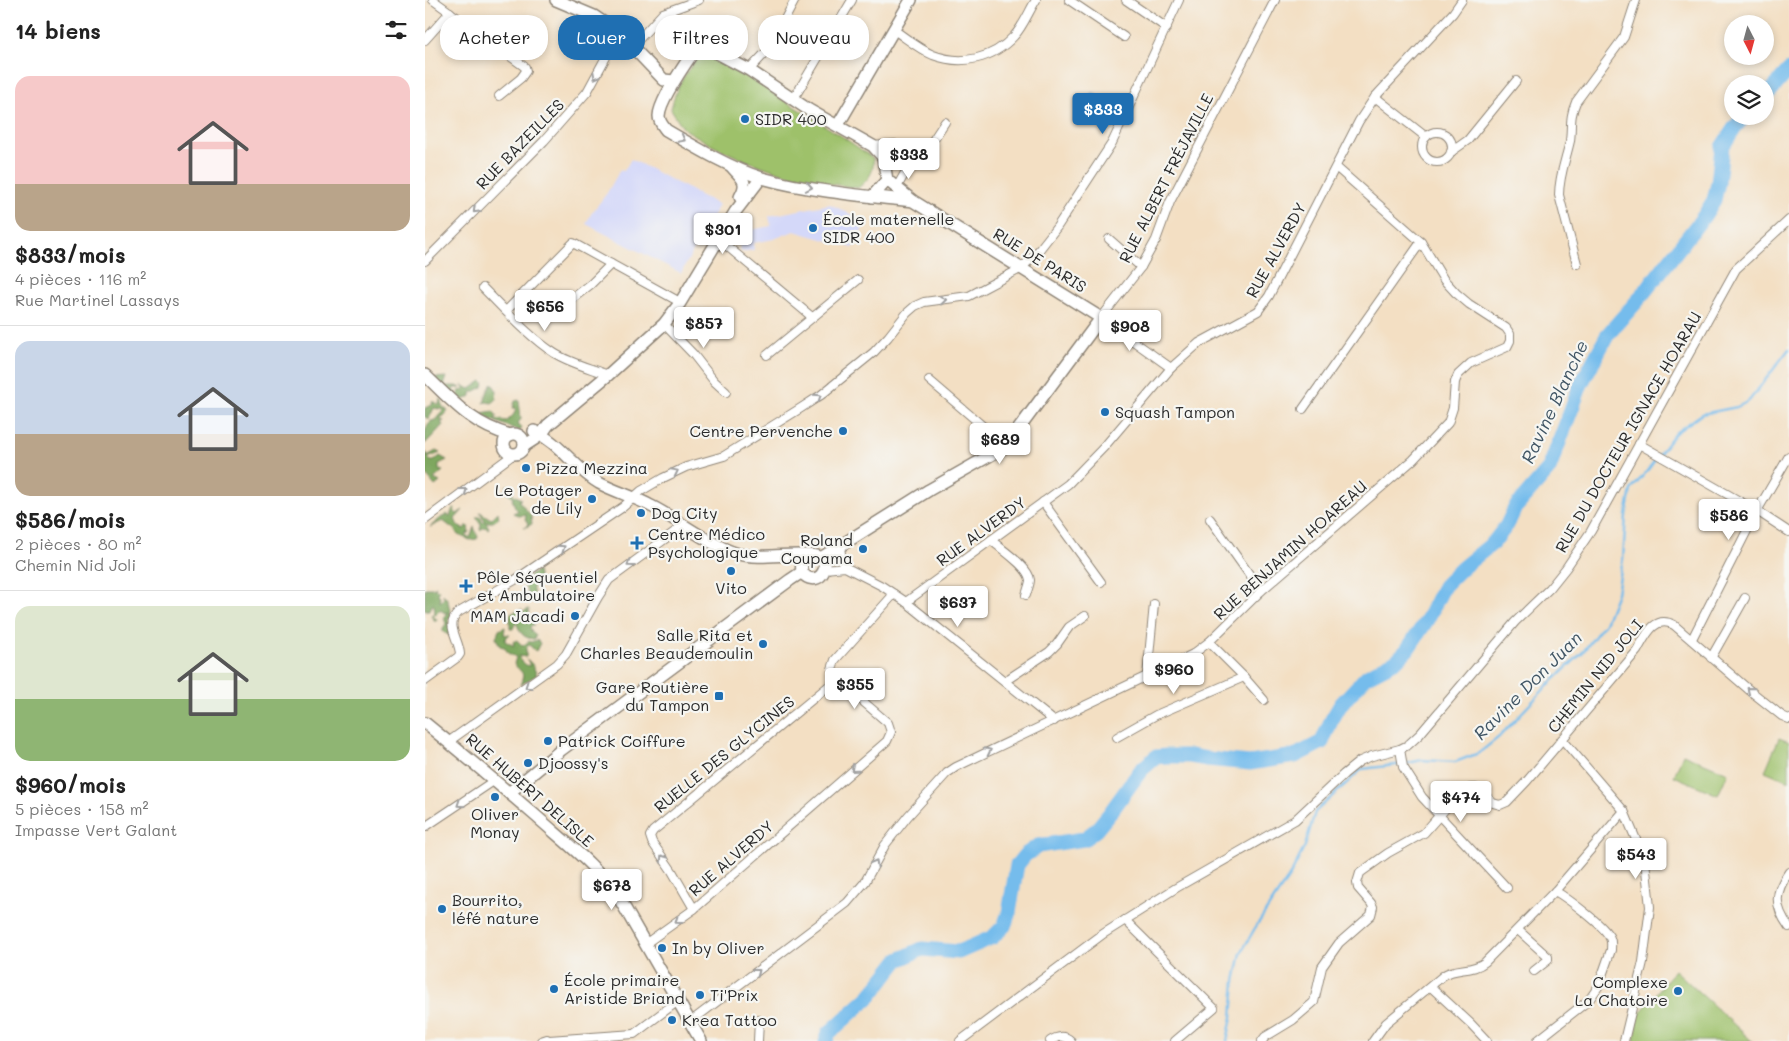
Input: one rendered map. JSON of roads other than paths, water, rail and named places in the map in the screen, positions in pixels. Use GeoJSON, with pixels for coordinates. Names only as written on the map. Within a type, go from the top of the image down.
{"type":"FeatureCollection","features":[{"type":"Feature","properties":{"kind":"street"},"geometry":{"type":"LineString","coordinates":[[433,0],[525,66],[526,71],[521,78],[499,96]]}},
{"type":"Feature","properties":{"kind":"street"},"geometry":{"type":"LineString","coordinates":[[556,0],[574,3],[592,15]]}},
{"type":"Feature","properties":{"kind":"street"},"geometry":{"type":"LineString","coordinates":[[645,33],[663,13],[699,0]]}},
{"type":"Feature","properties":{"kind":"street"},"geometry":{"type":"LineString","coordinates":[[787,0],[789,11]]}},
{"type":"Feature","properties":{"kind":"street"},"geometry":{"type":"LineString","coordinates":[[749,70],[769,48],[795,0]]}},
{"type":"Feature","properties":{"kind":"street"},"geometry":{"type":"LineString","coordinates":[[793,100],[852,0]]}},
{"type":"Feature","properties":{"kind":"street"},"geometry":{"type":"LineString","coordinates":[[837,125],[911,0]]}},
{"type":"Feature","properties":{"kind":"street"},"geometry":{"type":"LineString","coordinates":[[894,30],[931,54],[953,60],[973,60],[996,52],[1015,36],[1035,0]]}},
{"type":"Feature","properties":{"kind":"street"},"geometry":{"type":"LineString","coordinates":[[1071,0],[1124,37]]}},
{"type":"Feature","properties":{"kind":"street"},"geometry":{"type":"LineString","coordinates":[[1126,0],[1167,28]]}},
{"type":"Feature","properties":{"kind":"street"},"geometry":{"type":"LineString","coordinates":[[425,681],[458,658],[460,650],[451,624],[454,616],[464,609],[515,580],[634,498],[641,491],[674,472],[714,460],[734,451],[821,395],[874,352],[915,306],[924,302],[969,296],[1022,268],[1057,227],[1112,144],[1179,0]]}},
{"type":"Feature","properties":{"kind":"street","name":"RUE ALBERT FRÉJAVILLE"},"geometry":{"type":"LineString","coordinates":[[823,563],[839,547],[929,490],[1005,446],[1141,267],[1156,240],[1170,202],[1275,0]]}},
{"type":"Feature","properties":{"kind":"street","name":"RUE ALVERDY"},"geometry":{"type":"LineString","coordinates":[[906,602],[1067,484],[1104,447],[1171,368],[1199,343],[1245,319],[1264,305],[1359,121],[1375,97],[1462,0]]}},
{"type":"Feature","properties":{"kind":"street"},"geometry":{"type":"LineString","coordinates":[[1577,264],[1559,195],[1559,184],[1570,139],[1572,111],[1576,102],[1624,38],[1632,7],[1636,0]]}},
{"type":"Feature","properties":{"kind":"street"},"geometry":{"type":"LineString","coordinates":[[425,40],[451,12]]}},
{"type":"Feature","properties":{"kind":"street"},"geometry":{"type":"LineString","coordinates":[[645,59],[669,81],[694,51],[699,49],[707,48],[749,70],[809,110],[873,146],[883,157],[887,180],[872,197]]}},
{"type":"Feature","properties":{"kind":"street","name":"RUE BAZEILLES"},"geometry":{"type":"LineString","coordinates":[[425,261],[544,140],[587,92],[604,60]]}},
{"type":"Feature","properties":{"kind":"street","name":"RUE DE PARIS"},"geometry":{"type":"LineString","coordinates":[[669,81],[659,116],[662,126],[666,130],[729,164],[761,178],[872,197],[913,201]]}},
{"type":"Feature","properties":{"kind":"street"},"geometry":{"type":"LineString","coordinates":[[1451,152],[1449,138],[1444,134],[1435,132],[1425,137],[1422,148],[1427,158],[1438,161],[1447,158],[1451,152],[1468,140],[1515,81]]}},
{"type":"Feature","properties":{"kind":"street"},"geometry":{"type":"LineString","coordinates":[[1375,97],[1425,137]]}},
{"type":"Feature","properties":{"kind":"street"},"geometry":{"type":"LineString","coordinates":[[873,146],[893,144],[914,152],[926,151],[945,122]]}},
{"type":"Feature","properties":{"kind":"street"},"geometry":{"type":"LineString","coordinates":[[897,188],[915,155],[914,152]]}},
{"type":"Feature","properties":{"kind":"street"},"geometry":{"type":"LineString","coordinates":[[514,454],[506,450],[515,440],[537,433],[548,425],[608,375],[666,321],[745,188],[745,182],[729,164]]}},
{"type":"Feature","properties":{"kind":"street","name":"RUE BENJAMIN HOAREAU"},"geometry":{"type":"LineString","coordinates":[[690,1022],[847,903],[865,882],[885,845],[907,816],[947,773],[972,759],[1193,654],[1209,642],[1261,591],[1413,460],[1448,423],[1451,416],[1455,382],[1458,375],[1471,363],[1507,347],[1510,341],[1510,334],[1506,328],[1469,304],[1456,293],[1444,280],[1421,242],[1335,167]]}},
{"type":"Feature","properties":{"kind":"street"},"geometry":{"type":"LineString","coordinates":[[717,238],[761,178]]}},
{"type":"Feature","properties":{"kind":"street","name":"RUE DE PARIS"},"geometry":{"type":"LineString","coordinates":[[887,180],[913,201],[1101,318],[1171,368]]}},
{"type":"Feature","properties":{"kind":"street","name":"RUE DU DOCTEUR IGNACE HOARAU"},"geometry":{"type":"LineString","coordinates":[[960,1041],[1103,934],[1176,888],[1295,820],[1344,774],[1366,758],[1401,753],[1420,734],[1515,622],[1566,568],[1591,531],[1736,269],[1789,220]]}},
{"type":"Feature","properties":{"kind":"street"},"geometry":{"type":"LineString","coordinates":[[717,238],[812,318]]}},
{"type":"Feature","properties":{"kind":"street"},"geometry":{"type":"LineString","coordinates":[[1109,239],[1141,267]]}},
{"type":"Feature","properties":{"kind":"street"},"geometry":{"type":"LineString","coordinates":[[1303,409],[1421,242]]}},
{"type":"Feature","properties":{"kind":"street"},"geometry":{"type":"LineString","coordinates":[[507,311],[573,243],[679,302]]}},
{"type":"Feature","properties":{"kind":"street"},"geometry":{"type":"LineString","coordinates":[[562,314],[563,306],[591,284],[611,264]]}},
{"type":"Feature","properties":{"kind":"street"},"geometry":{"type":"LineString","coordinates":[[767,355],[858,280]]}},
{"type":"Feature","properties":{"kind":"street"},"geometry":{"type":"LineString","coordinates":[[483,288],[543,346],[556,354],[608,375]]}},
{"type":"Feature","properties":{"kind":"street"},"geometry":{"type":"LineString","coordinates":[[666,321],[709,376],[726,392]]}},
{"type":"Feature","properties":{"kind":"street"},"geometry":{"type":"LineString","coordinates":[[425,374],[470,417],[515,440],[520,452],[514,454],[426,517]]}},
{"type":"Feature","properties":{"kind":"street"},"geometry":{"type":"LineString","coordinates":[[929,380],[1005,446]]}},
{"type":"Feature","properties":{"kind":"street"},"geometry":{"type":"LineString","coordinates":[[537,433],[591,477],[652,506],[718,545],[736,553],[755,556],[792,555],[804,565],[809,578],[817,578],[822,574],[823,563]]}},
{"type":"Feature","properties":{"kind":"street"},"geometry":{"type":"LineString","coordinates":[[1639,444],[1757,510],[1789,532]]}},
{"type":"Feature","properties":{"kind":"street"},"geometry":{"type":"LineString","coordinates":[[1789,456],[1757,510],[1692,639],[1711,658],[1782,716],[1789,719]]}},
{"type":"Feature","properties":{"kind":"street"},"geometry":{"type":"LineString","coordinates":[[1043,502],[1101,582]]}},
{"type":"Feature","properties":{"kind":"street"},"geometry":{"type":"LineString","coordinates":[[1210,519],[1261,591]]}},
{"type":"Feature","properties":{"kind":"street"},"geometry":{"type":"LineString","coordinates":[[449,742],[557,664],[565,654],[609,580],[684,525]]}},
{"type":"Feature","properties":{"kind":"street"},"geometry":{"type":"LineString","coordinates":[[991,540],[1028,573],[1030,580],[1026,595]]}},
{"type":"Feature","properties":{"kind":"street"},"geometry":{"type":"LineString","coordinates":[[839,547],[842,565]]}},
{"type":"Feature","properties":{"kind":"street"},"geometry":{"type":"LineString","coordinates":[[509,793],[561,750],[799,574],[812,556],[823,563],[842,565],[882,586],[906,602],[1054,721]]}},
{"type":"Feature","properties":{"kind":"street"},"geometry":{"type":"LineString","coordinates":[[837,679],[833,673],[833,664],[894,594]]}},
{"type":"Feature","properties":{"kind":"street"},"geometry":{"type":"LineString","coordinates":[[1711,658],[1745,598]]}},
{"type":"Feature","properties":{"kind":"street"},"geometry":{"type":"LineString","coordinates":[[1147,677],[1154,604]]}},
{"type":"Feature","properties":{"kind":"street"},"geometry":{"type":"LineString","coordinates":[[1005,681],[1049,652],[1069,627],[1085,616]]}},
{"type":"Feature","properties":{"kind":"street","name":"CHEMIN NID JOLI"},"geometry":{"type":"LineString","coordinates":[[1262,1041],[1265,1037],[1293,1020],[1314,1002],[1323,967],[1328,959],[1339,943],[1371,915],[1373,907],[1358,888],[1357,883],[1360,873],[1388,853],[1424,833],[1461,790],[1475,788],[1480,790],[1493,803],[1507,802],[1637,650],[1656,624],[1669,622],[1692,639]]}},
{"type":"Feature","properties":{"kind":"street"},"geometry":{"type":"LineString","coordinates":[[1209,642],[1264,700]]}},
{"type":"Feature","properties":{"kind":"street"},"geometry":{"type":"LineString","coordinates":[[1117,737],[1156,715],[1244,677]]}},
{"type":"Feature","properties":{"kind":"street","name":"RUE ALVERDY"},"geometry":{"type":"LineString","coordinates":[[645,944],[694,909],[887,741],[891,732],[888,723],[837,679]]}},
{"type":"Feature","properties":{"kind":"street","name":"RUELLE DES GLYCINES"},"geometry":{"type":"LineString","coordinates":[[694,909],[672,871],[652,842],[651,836],[653,831],[837,679]]}},
{"type":"Feature","properties":{"kind":"street","name":"RUE HUBERT DELISLE"},"geometry":{"type":"LineString","coordinates":[[425,723],[495,780],[594,866],[608,882],[701,1041]]}},
{"type":"Feature","properties":{"kind":"street"},"geometry":{"type":"LineString","coordinates":[[1562,739],[1624,811],[1645,860],[1650,907],[1643,962],[1624,1041]]}},
{"type":"Feature","properties":{"kind":"street"},"geometry":{"type":"LineString","coordinates":[[1401,753],[1403,767],[1422,797],[1507,888]]}},
{"type":"Feature","properties":{"kind":"street"},"geometry":{"type":"LineString","coordinates":[[425,828],[495,780]]}},
{"type":"Feature","properties":{"kind":"street"},"geometry":{"type":"LineString","coordinates":[[1373,1041],[1386,1024],[1447,973],[1474,969],[1480,966],[1555,891],[1624,811]]}},
{"type":"Feature","properties":{"kind":"street"},"geometry":{"type":"LineString","coordinates":[[1789,872],[1780,886],[1778,897],[1780,915],[1789,927]]}},
{"type":"Feature","properties":{"kind":"street"},"geometry":{"type":"LineString","coordinates":[[1537,1041],[1594,994],[1611,950],[1607,933],[1570,900],[1555,891]]}},
{"type":"Feature","properties":{"kind":"street"},"geometry":{"type":"LineString","coordinates":[[1125,920],[1214,1008],[1175,1041]]}},
{"type":"Feature","properties":{"kind":"street"},"geometry":{"type":"LineString","coordinates":[[1518,930],[1548,957],[1534,971]]}},
{"type":"Feature","properties":{"kind":"street"},"geometry":{"type":"LineString","coordinates":[[1431,987],[1487,1041]]}},
{"type":"Feature","properties":{"kind":"street"},"geometry":{"type":"LineString","coordinates":[[547,1041],[634,1034],[678,1001]]}},
{"type":"Feature","properties":{"kind":"street"},"geometry":{"type":"LineString","coordinates":[[758,1041],[759,1020]]}},
{"type":"Feature","properties":{"kind":"street"},"geometry":{"type":"LineString","coordinates":[[1051,1041],[1061,1036],[1067,1037],[1071,1041]]}},
{"type":"Feature","properties":{"kind":"water"},"geometry":{"type":"Polygon","coordinates":[[[1092,93],[1095,93],[1098,98],[1093,106],[1087,106],[1088,98],[1092,93]]]}},
{"type":"Feature","properties":{"kind":"waterway","name":"Ravine Blanche"},"geometry":{"type":"LineString","coordinates":[[1774,87],[1789,70]]}},
{"type":"Feature","properties":{"kind":"waterway","name":"Ravine Blanche"},"geometry":{"type":"LineString","coordinates":[[826,1041],[829,1033],[870,996],[898,960],[922,949],[959,952],[993,937],[1004,926],[1009,913],[1017,865],[1025,855],[1038,846],[1084,839],[1096,830],[1141,770],[1156,757],[1190,756],[1250,763],[1295,756],[1322,742],[1341,704],[1367,676],[1396,661],[1407,650],[1427,620],[1444,586],[1462,568],[1493,543],[1507,525],[1515,508],[1549,469],[1581,384],[1608,334],[1639,299],[1704,216],[1714,200],[1722,147],[1737,125]]}},
{"type":"Feature","properties":{"kind":"waterway","name":"Ravine Don Juan"},"geometry":{"type":"LineString","coordinates":[[1227,1041],[1232,1017],[1235,981],[1241,953],[1255,928],[1291,874],[1305,846],[1315,812],[1362,769],[1422,760],[1455,762],[1479,753],[1499,737],[1547,686],[1582,653],[1605,623],[1617,593],[1623,559],[1626,515],[1631,490],[1675,433],[1702,414],[1737,407],[1749,401],[1789,349]]}},
{"type":"Feature","properties":{"kind":"place","name":"SIDR 400"},"geometry":{"type":"Point","coordinates":[745,119]}},
{"type":"Feature","properties":{"kind":"place","name":"École maternelle SIDR 400"},"geometry":{"type":"Point","coordinates":[813,228]}},
{"type":"Feature","properties":{"kind":"place","name":"Squash Tampon"},"geometry":{"type":"Point","coordinates":[1105,412]}},
{"type":"Feature","properties":{"kind":"place","name":"Centre Pervenche"},"geometry":{"type":"Point","coordinates":[843,431]}},
{"type":"Feature","properties":{"kind":"place","name":"Pizza Mezzina"},"geometry":{"type":"Point","coordinates":[526,468]}},
{"type":"Feature","properties":{"kind":"place","name":"Le Potager de Lily"},"geometry":{"type":"Point","coordinates":[592,499]}},
{"type":"Feature","properties":{"kind":"place","name":"Dog City"},"geometry":{"type":"Point","coordinates":[641,513]}},
{"type":"Feature","properties":{"kind":"place","name":"Centre Médico Psychologique"},"geometry":{"type":"Point","coordinates":[637,543]}},
{"type":"Feature","properties":{"kind":"place","name":"Roland Coupama"},"geometry":{"type":"Point","coordinates":[863,549]}},
{"type":"Feature","properties":{"kind":"place","name":"Vito"},"geometry":{"type":"Point","coordinates":[731,571]}},
{"type":"Feature","properties":{"kind":"place","name":"Pôle Séquentiel et Ambulatoire"},"geometry":{"type":"Point","coordinates":[466,586]}},
{"type":"Feature","properties":{"kind":"place","name":"MAM Jacadi"},"geometry":{"type":"Point","coordinates":[575,616]}},
{"type":"Feature","properties":{"kind":"place","name":"Salle Rita et Charles Beaudemoulin"},"geometry":{"type":"Point","coordinates":[763,644]}},
{"type":"Feature","properties":{"kind":"place","name":"Gare Routière du Tampon"},"geometry":{"type":"Point","coordinates":[719,696]}},
{"type":"Feature","properties":{"kind":"place","name":"Patrick Coiffure"},"geometry":{"type":"Point","coordinates":[548,741]}},
{"type":"Feature","properties":{"kind":"place","name":"Djoossy's"},"geometry":{"type":"Point","coordinates":[528,763]}},
{"type":"Feature","properties":{"kind":"place","name":"Oliver Monay"},"geometry":{"type":"Point","coordinates":[495,797]}},
{"type":"Feature","properties":{"kind":"place","name":"Bourrito, léfé nature"},"geometry":{"type":"Point","coordinates":[442,909]}},
{"type":"Feature","properties":{"kind":"place","name":"In by Oliver"},"geometry":{"type":"Point","coordinates":[662,948]}},
{"type":"Feature","properties":{"kind":"place","name":"École primaire Aristide Briand"},"geometry":{"type":"Point","coordinates":[554,989]}},
{"type":"Feature","properties":{"kind":"place","name":"Complexe La Chatoire"},"geometry":{"type":"Point","coordinates":[1678,991]}},
{"type":"Feature","properties":{"kind":"place","name":"Ti'Prix"},"geometry":{"type":"Point","coordinates":[700,995]}},
{"type":"Feature","properties":{"kind":"place","name":"Krea Tattoo"},"geometry":{"type":"Point","coordinates":[672,1020]}}]}
